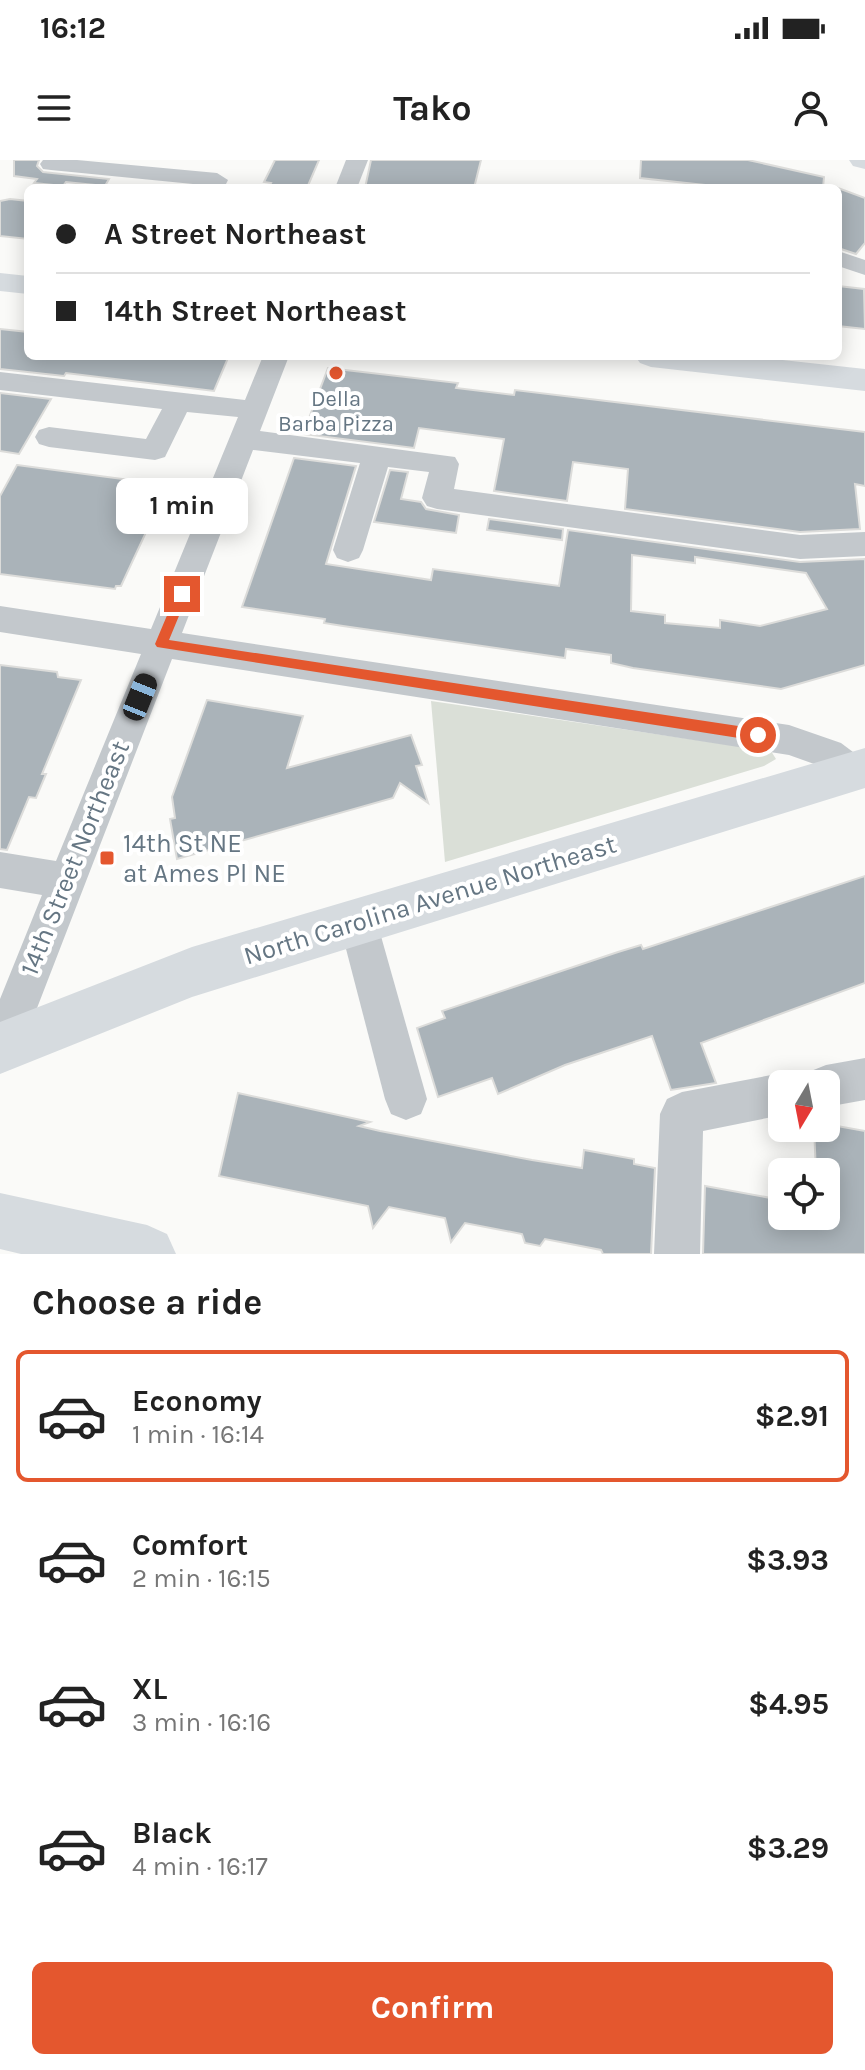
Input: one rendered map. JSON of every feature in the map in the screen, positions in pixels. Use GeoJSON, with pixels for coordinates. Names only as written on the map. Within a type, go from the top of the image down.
{"type":"FeatureCollection","features":[{"type":"Feature","properties":{"kind":"main road"},"geometry":{"type":"LineString","coordinates":[[0,282],[24,285]]}},
{"type":"Feature","properties":{"kind":"main road"},"geometry":{"type":"LineString","coordinates":[[687,360],[865,380]]}},
{"type":"Feature","properties":{"kind":"main road","name":"North Carolina Avenue Northeast"},"geometry":{"type":"LineString","coordinates":[[0,1048],[192,972],[859,770]]}},
{"type":"Feature","properties":{"kind":"main road"},"geometry":{"type":"LineString","coordinates":[[0,1221],[147,1254]]}},
{"type":"Feature","properties":{"kind":"street"},"geometry":{"type":"LineString","coordinates":[[348,184],[357,160]]}},
{"type":"Feature","properties":{"kind":"street"},"geometry":{"type":"LineString","coordinates":[[51,164],[217,180],[215,184]]}},
{"type":"Feature","properties":{"kind":"street"},"geometry":{"type":"LineString","coordinates":[[842,259],[865,268]]}},
{"type":"Feature","properties":{"kind":"street","name":"14th Street Northeast"},"geometry":{"type":"LineString","coordinates":[[0,1048],[274,360]]}},
{"type":"Feature","properties":{"kind":"street"},"geometry":{"type":"LineString","coordinates":[[0,381],[179,401],[249,425],[377,455],[445,464],[437,498],[800,547],[865,544]]}},
{"type":"Feature","properties":{"kind":"street"},"geometry":{"type":"LineString","coordinates":[[49,437],[155,450],[179,401]]}},
{"type":"Feature","properties":{"kind":"street"},"geometry":{"type":"LineString","coordinates":[[348,550],[377,455]]}},
{"type":"Feature","properties":{"kind":"street"},"geometry":{"type":"LineString","coordinates":[[0,619],[789,740],[829,754],[859,770]]}},
{"type":"Feature","properties":{"kind":"street"},"geometry":{"type":"LineString","coordinates":[[0,870],[66,881]]}},
{"type":"Feature","properties":{"kind":"street"},"geometry":{"type":"LineString","coordinates":[[358,922],[406,1099]]}},
{"type":"Feature","properties":{"kind":"street"},"geometry":{"type":"LineString","coordinates":[[840,1083],[865,1079]]}},
{"type":"Feature","properties":{"kind":"street"},"geometry":{"type":"LineString","coordinates":[[677,1254],[682,1114],[768,1097]]}},
{"type":"Feature","properties":{"kind":"shaded area"},"geometry":{"type":"Polygon","coordinates":[[[431,701],[771,751],[776,759],[764,766],[445,862],[431,701]]]}},
{"type":"Feature","properties":{"kind":"building"},"geometry":{"type":"Polygon","coordinates":[[[14,160],[39,160],[37,166],[43,172],[109,179],[106,184],[44,184],[34,183],[37,179],[14,176],[14,160]]]}},
{"type":"Feature","properties":{"kind":"building"},"geometry":{"type":"Polygon","coordinates":[[[275,160],[319,160],[309,184],[264,182],[275,160]]]}},
{"type":"Feature","properties":{"kind":"building"},"geometry":{"type":"Polygon","coordinates":[[[371,160],[481,160],[475,184],[366,184],[371,160]]]}},
{"type":"Feature","properties":{"kind":"building"},"geometry":{"type":"Polygon","coordinates":[[[641,160],[748,160],[824,177],[823,184],[696,184],[640,178],[641,160]]]}},
{"type":"Feature","properties":{"kind":"building"},"geometry":{"type":"Polygon","coordinates":[[[842,189],[865,198],[865,243],[856,254],[842,249],[842,189]]]}},
{"type":"Feature","properties":{"kind":"building"},"geometry":{"type":"Polygon","coordinates":[[[0,201],[24,201],[24,239],[0,236],[0,201]]]}},
{"type":"Feature","properties":{"kind":"building"},"geometry":{"type":"Polygon","coordinates":[[[842,286],[864,289],[865,329],[842,326],[842,286]]]}},
{"type":"Feature","properties":{"kind":"building"},"geometry":{"type":"Polygon","coordinates":[[[0,329],[24,332],[24,360],[227,360],[214,391],[66,373],[64,376],[0,369],[0,329]]]}},
{"type":"Feature","properties":{"kind":"building"},"geometry":{"type":"Polygon","coordinates":[[[328,368],[458,383],[456,388],[514,395],[515,390],[865,432],[865,486],[855,484],[860,529],[800,532],[625,509],[628,469],[573,462],[567,501],[494,491],[504,439],[419,428],[414,448],[303,434],[328,368]]]}},
{"type":"Feature","properties":{"kind":"building"},"geometry":{"type":"Polygon","coordinates":[[[0,393],[51,399],[19,454],[0,451],[0,393]]]}},
{"type":"Feature","properties":{"kind":"building"},"geometry":{"type":"Polygon","coordinates":[[[294,458],[356,466],[326,564],[431,580],[433,569],[559,586],[568,530],[800,562],[865,559],[865,665],[781,689],[633,668],[611,663],[611,655],[566,649],[565,658],[324,623],[325,619],[242,607],[294,458]],[[632,555],[631,611],[665,615],[665,623],[720,628],[720,620],[760,626],[827,609],[806,573],[695,557],[695,563],[632,555]]]}},
{"type":"Feature","properties":{"kind":"building"},"geometry":{"type":"Polygon","coordinates":[[[17,465],[168,485],[121,586],[115,589],[0,574],[0,496],[17,465]]]}},
{"type":"Feature","properties":{"kind":"building"},"geometry":{"type":"Polygon","coordinates":[[[390,470],[408,472],[401,499],[421,502],[426,509],[459,515],[456,533],[374,522],[390,470]]]}},
{"type":"Feature","properties":{"kind":"building"},"geometry":{"type":"Polygon","coordinates":[[[489,519],[563,529],[562,540],[487,530],[489,519]]]}},
{"type":"Feature","properties":{"kind":"building"},"geometry":{"type":"Polygon","coordinates":[[[0,665],[57,672],[58,677],[81,680],[42,774],[46,774],[36,798],[29,797],[7,850],[0,849],[0,665]]]}},
{"type":"Feature","properties":{"kind":"building"},"geometry":{"type":"Polygon","coordinates":[[[207,700],[303,716],[287,768],[411,735],[422,765],[416,766],[428,803],[400,783],[393,798],[177,859],[170,819],[175,818],[172,797],[207,700]]]}},
{"type":"Feature","properties":{"kind":"building"},"geometry":{"type":"Polygon","coordinates":[[[865,876],[865,983],[701,1043],[716,1083],[671,1090],[652,1036],[565,1065],[498,1094],[492,1078],[438,1097],[417,1028],[445,1018],[442,1011],[618,952],[641,945],[643,949],[865,876]]]}},
{"type":"Feature","properties":{"kind":"building"},"geometry":{"type":"Polygon","coordinates":[[[238,1093],[370,1122],[359,1126],[380,1131],[532,1160],[582,1168],[584,1150],[634,1159],[634,1164],[655,1168],[651,1254],[603,1254],[601,1250],[545,1239],[540,1246],[525,1243],[522,1234],[465,1223],[451,1242],[445,1218],[389,1207],[373,1228],[368,1206],[219,1176],[238,1093]]]}},
{"type":"Feature","properties":{"kind":"building"},"geometry":{"type":"Polygon","coordinates":[[[840,1127],[865,1131],[865,1254],[703,1254],[705,1186],[768,1197],[768,1230],[840,1230],[840,1158],[815,1158],[815,1142],[840,1142],[840,1127]]]}},
{"type":"Feature","properties":{"kind":"place","name":"Della Barba Pizza"},"geometry":{"type":"Point","coordinates":[336,373]}},
{"type":"Feature","properties":{"kind":"place","name":"14th St NE at Ames Pl NE"},"geometry":{"type":"Point","coordinates":[107,858]}},
{"type":"Feature","properties":{"kind":"route"},"geometry":{"type":"LineString","coordinates":[[182,594],[162,644],[758,735]]}}]}
